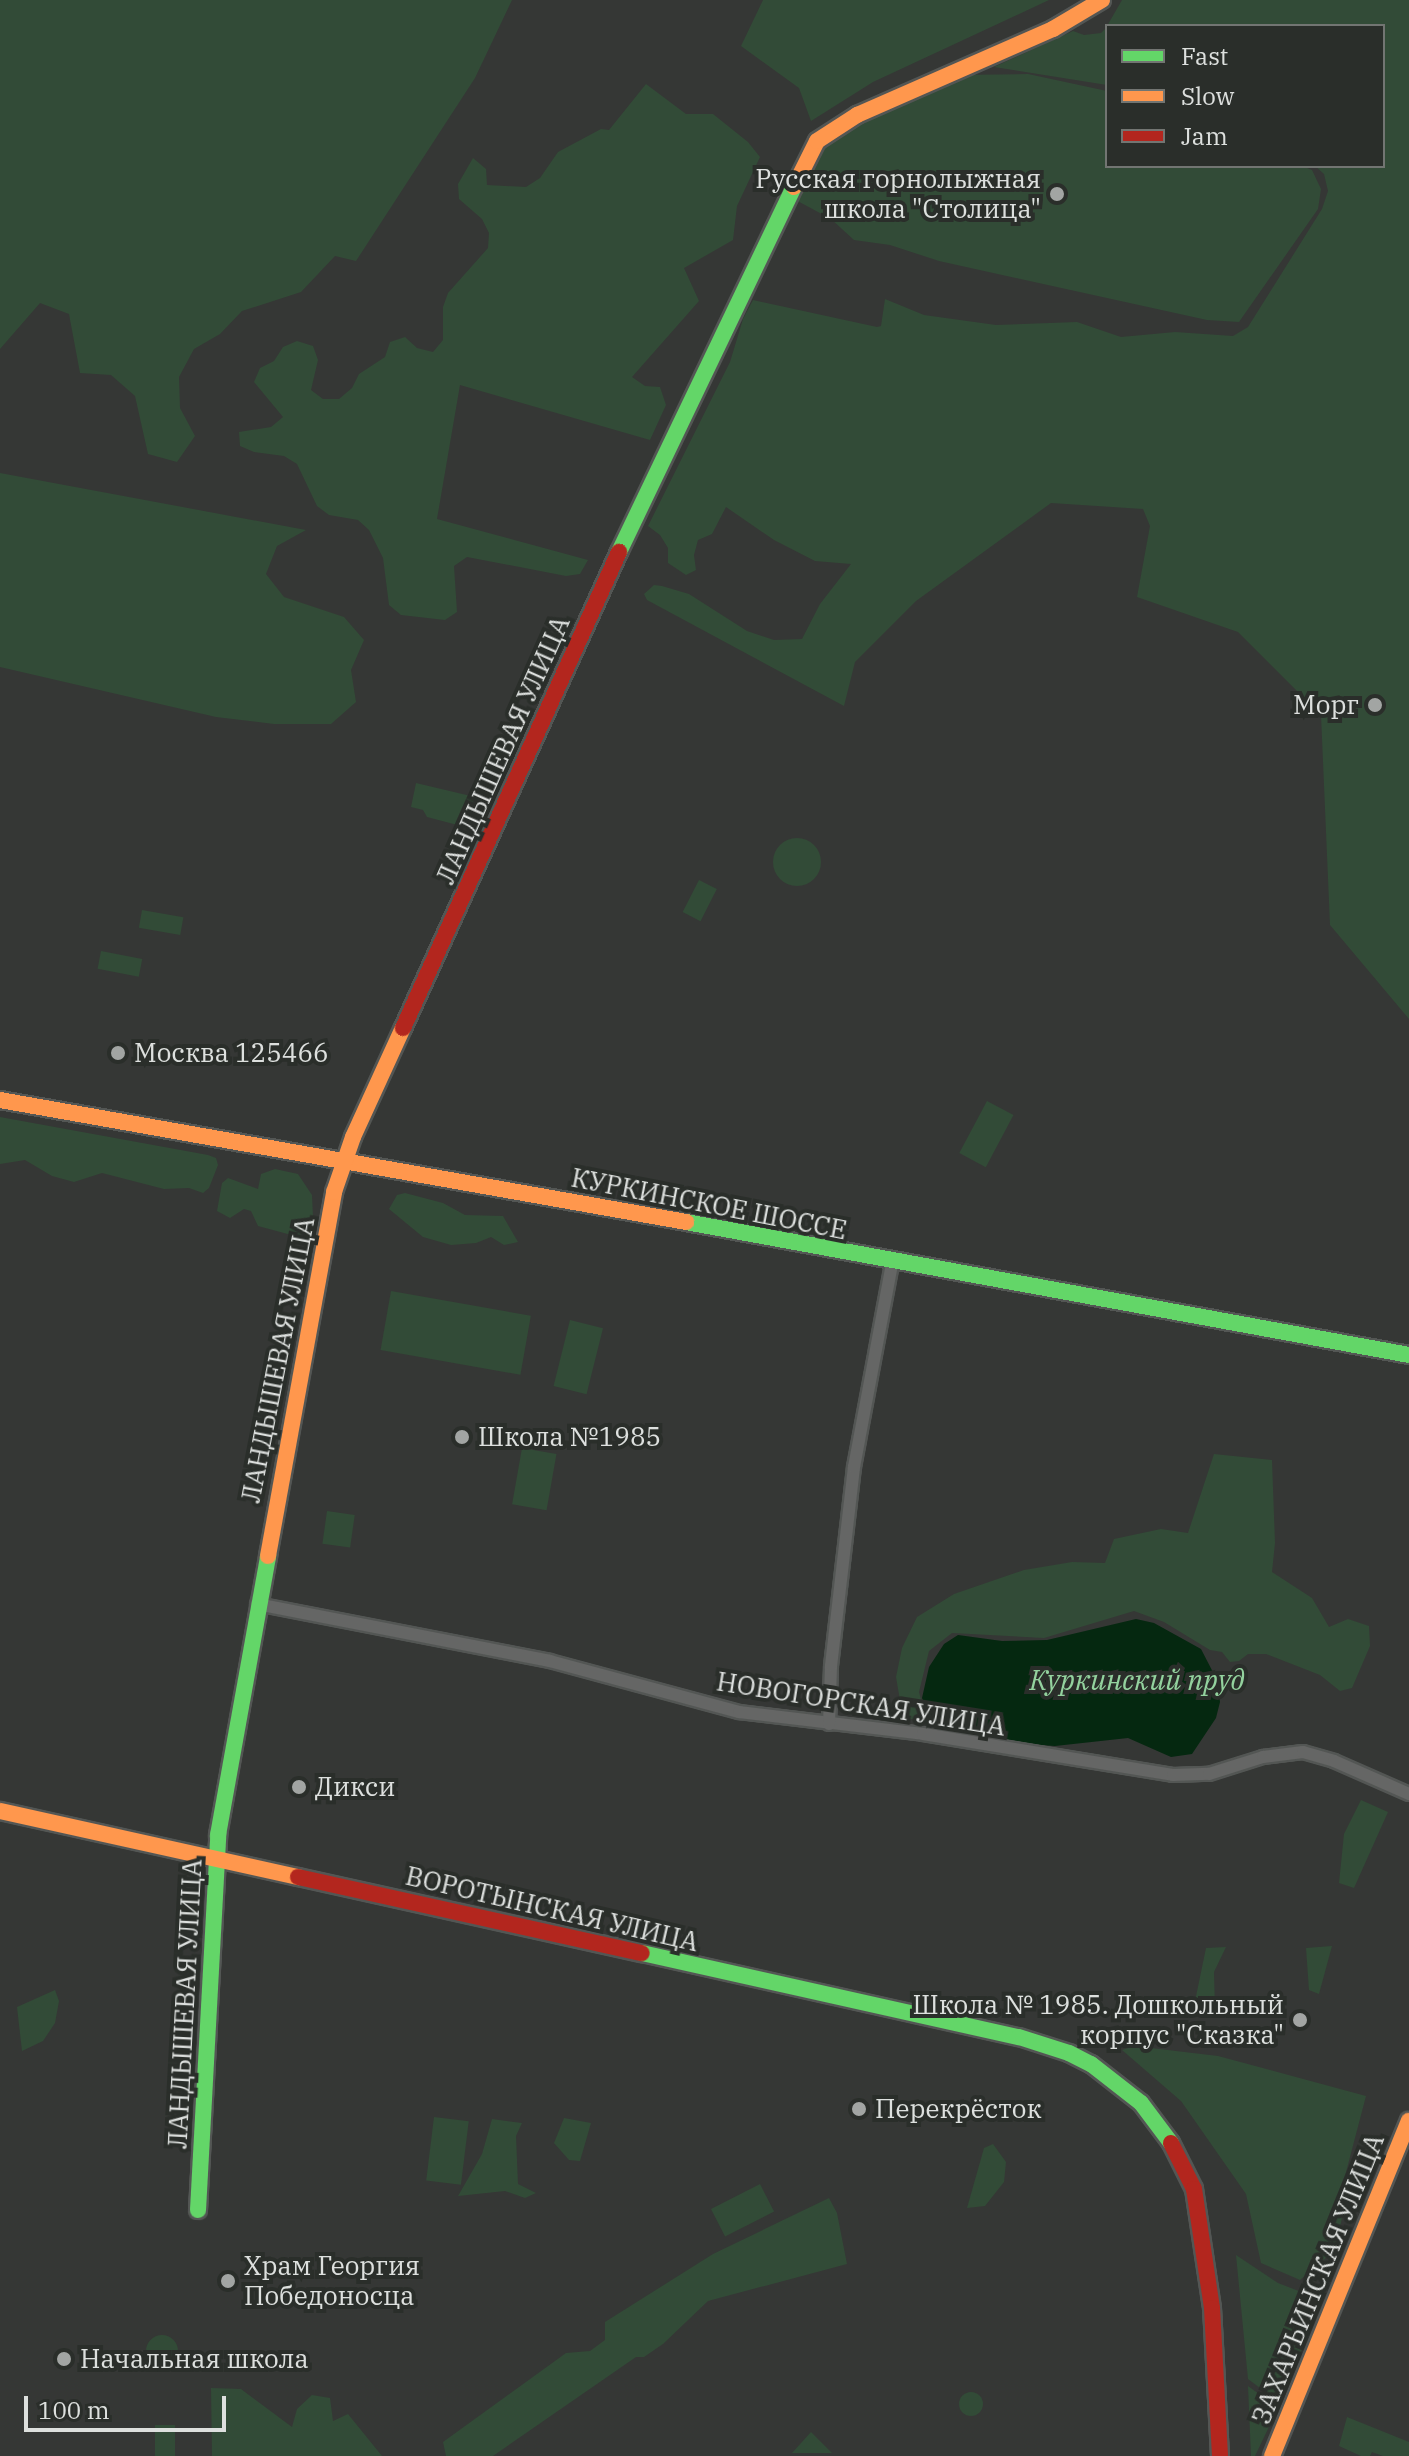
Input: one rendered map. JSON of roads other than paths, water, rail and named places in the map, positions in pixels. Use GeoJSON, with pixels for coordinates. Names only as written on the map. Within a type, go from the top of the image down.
{"type":"FeatureCollection","features":[{"type":"Feature","properties":{"kind":"street","name":"ЛАНДЫШЕВАЯ УЛИЦА"},"geometry":{"type":"LineString","coordinates":[[198,2210],[218,1835],[257,1604],[334,1192],[344,1159],[608,573],[817,141],[857,115],[1053,29],[1102,0]]}},
{"type":"Feature","properties":{"kind":"street","name":"КУРКИНСКОЕ ШОССЕ"},"geometry":{"type":"LineString","coordinates":[[0,1100],[344,1159],[892,1263],[1409,1355]]}},
{"type":"Feature","properties":{"kind":"street"},"geometry":{"type":"LineString","coordinates":[[829,1724],[831,1666],[854,1467],[892,1263]]}},
{"type":"Feature","properties":{"kind":"street","name":"НОВОГОРСКАЯ УЛИЦА"},"geometry":{"type":"LineString","coordinates":[[257,1604],[550,1661],[739,1712],[923,1734],[1183,1776],[1209,1774],[1286,1752],[1303,1752],[1334,1761],[1409,1794]]}},
{"type":"Feature","properties":{"kind":"street","name":"ВОРОТЫНСКАЯ УЛИЦА"},"geometry":{"type":"LineString","coordinates":[[0,1811],[1019,2037],[1069,2053],[1091,2064],[1141,2103],[1164,2130],[1194,2189],[1212,2308],[1220,2434]]}},
{"type":"Feature","properties":{"kind":"street","name":"ЗАХАРЬИНСКАЯ УЛИЦА"},"geometry":{"type":"LineString","coordinates":[[1272,2456],[1409,2121]]}},
{"type":"Feature","properties":{"kind":"street"},"geometry":{"type":"LineString","coordinates":[[1220,2434],[1220,2456]]}},
{"type":"Feature","properties":{"kind":"street","name":"ЗАХАРЬИНСКАЯ УЛИЦА"},"geometry":{"type":"LineString","coordinates":[[1220,2434],[1228,2456]]}},
{"type":"Feature","properties":{"kind":"water","name":"Куркинский пруд"},"geometry":{"type":"Polygon","coordinates":[[[1136,1619],[1154,1623],[1201,1649],[1217,1680],[1220,1702],[1216,1718],[1192,1754],[1171,1757],[1128,1738],[1055,1746],[1025,1744],[968,1733],[939,1724],[928,1712],[922,1698],[929,1667],[944,1644],[958,1635],[1002,1641],[1047,1640],[1136,1619]]]}},
{"type":"Feature","properties":{"kind":"place","name":"Русская горнолыжная школа \"Столица\""},"geometry":{"type":"Point","coordinates":[1057,194]}},
{"type":"Feature","properties":{"kind":"place","name":"Морг"},"geometry":{"type":"Point","coordinates":[1375,705]}},
{"type":"Feature","properties":{"kind":"place","name":"Москва 125466"},"geometry":{"type":"Point","coordinates":[118,1053]}},
{"type":"Feature","properties":{"kind":"place","name":"Школа №1985"},"geometry":{"type":"Point","coordinates":[462,1437]}},
{"type":"Feature","properties":{"kind":"place","name":"Дикси"},"geometry":{"type":"Point","coordinates":[299,1787]}},
{"type":"Feature","properties":{"kind":"place","name":"Школа № 1985. Дошкольный корпус \"Сказка\""},"geometry":{"type":"Point","coordinates":[1300,2020]}},
{"type":"Feature","properties":{"kind":"place","name":"Перекрёсток"},"geometry":{"type":"Point","coordinates":[859,2109]}},
{"type":"Feature","properties":{"kind":"place","name":"Храм Георгия Победоносца"},"geometry":{"type":"Point","coordinates":[228,2281]}},
{"type":"Feature","properties":{"kind":"place","name":"Начальная школа"},"geometry":{"type":"Point","coordinates":[64,2359]}}]}
